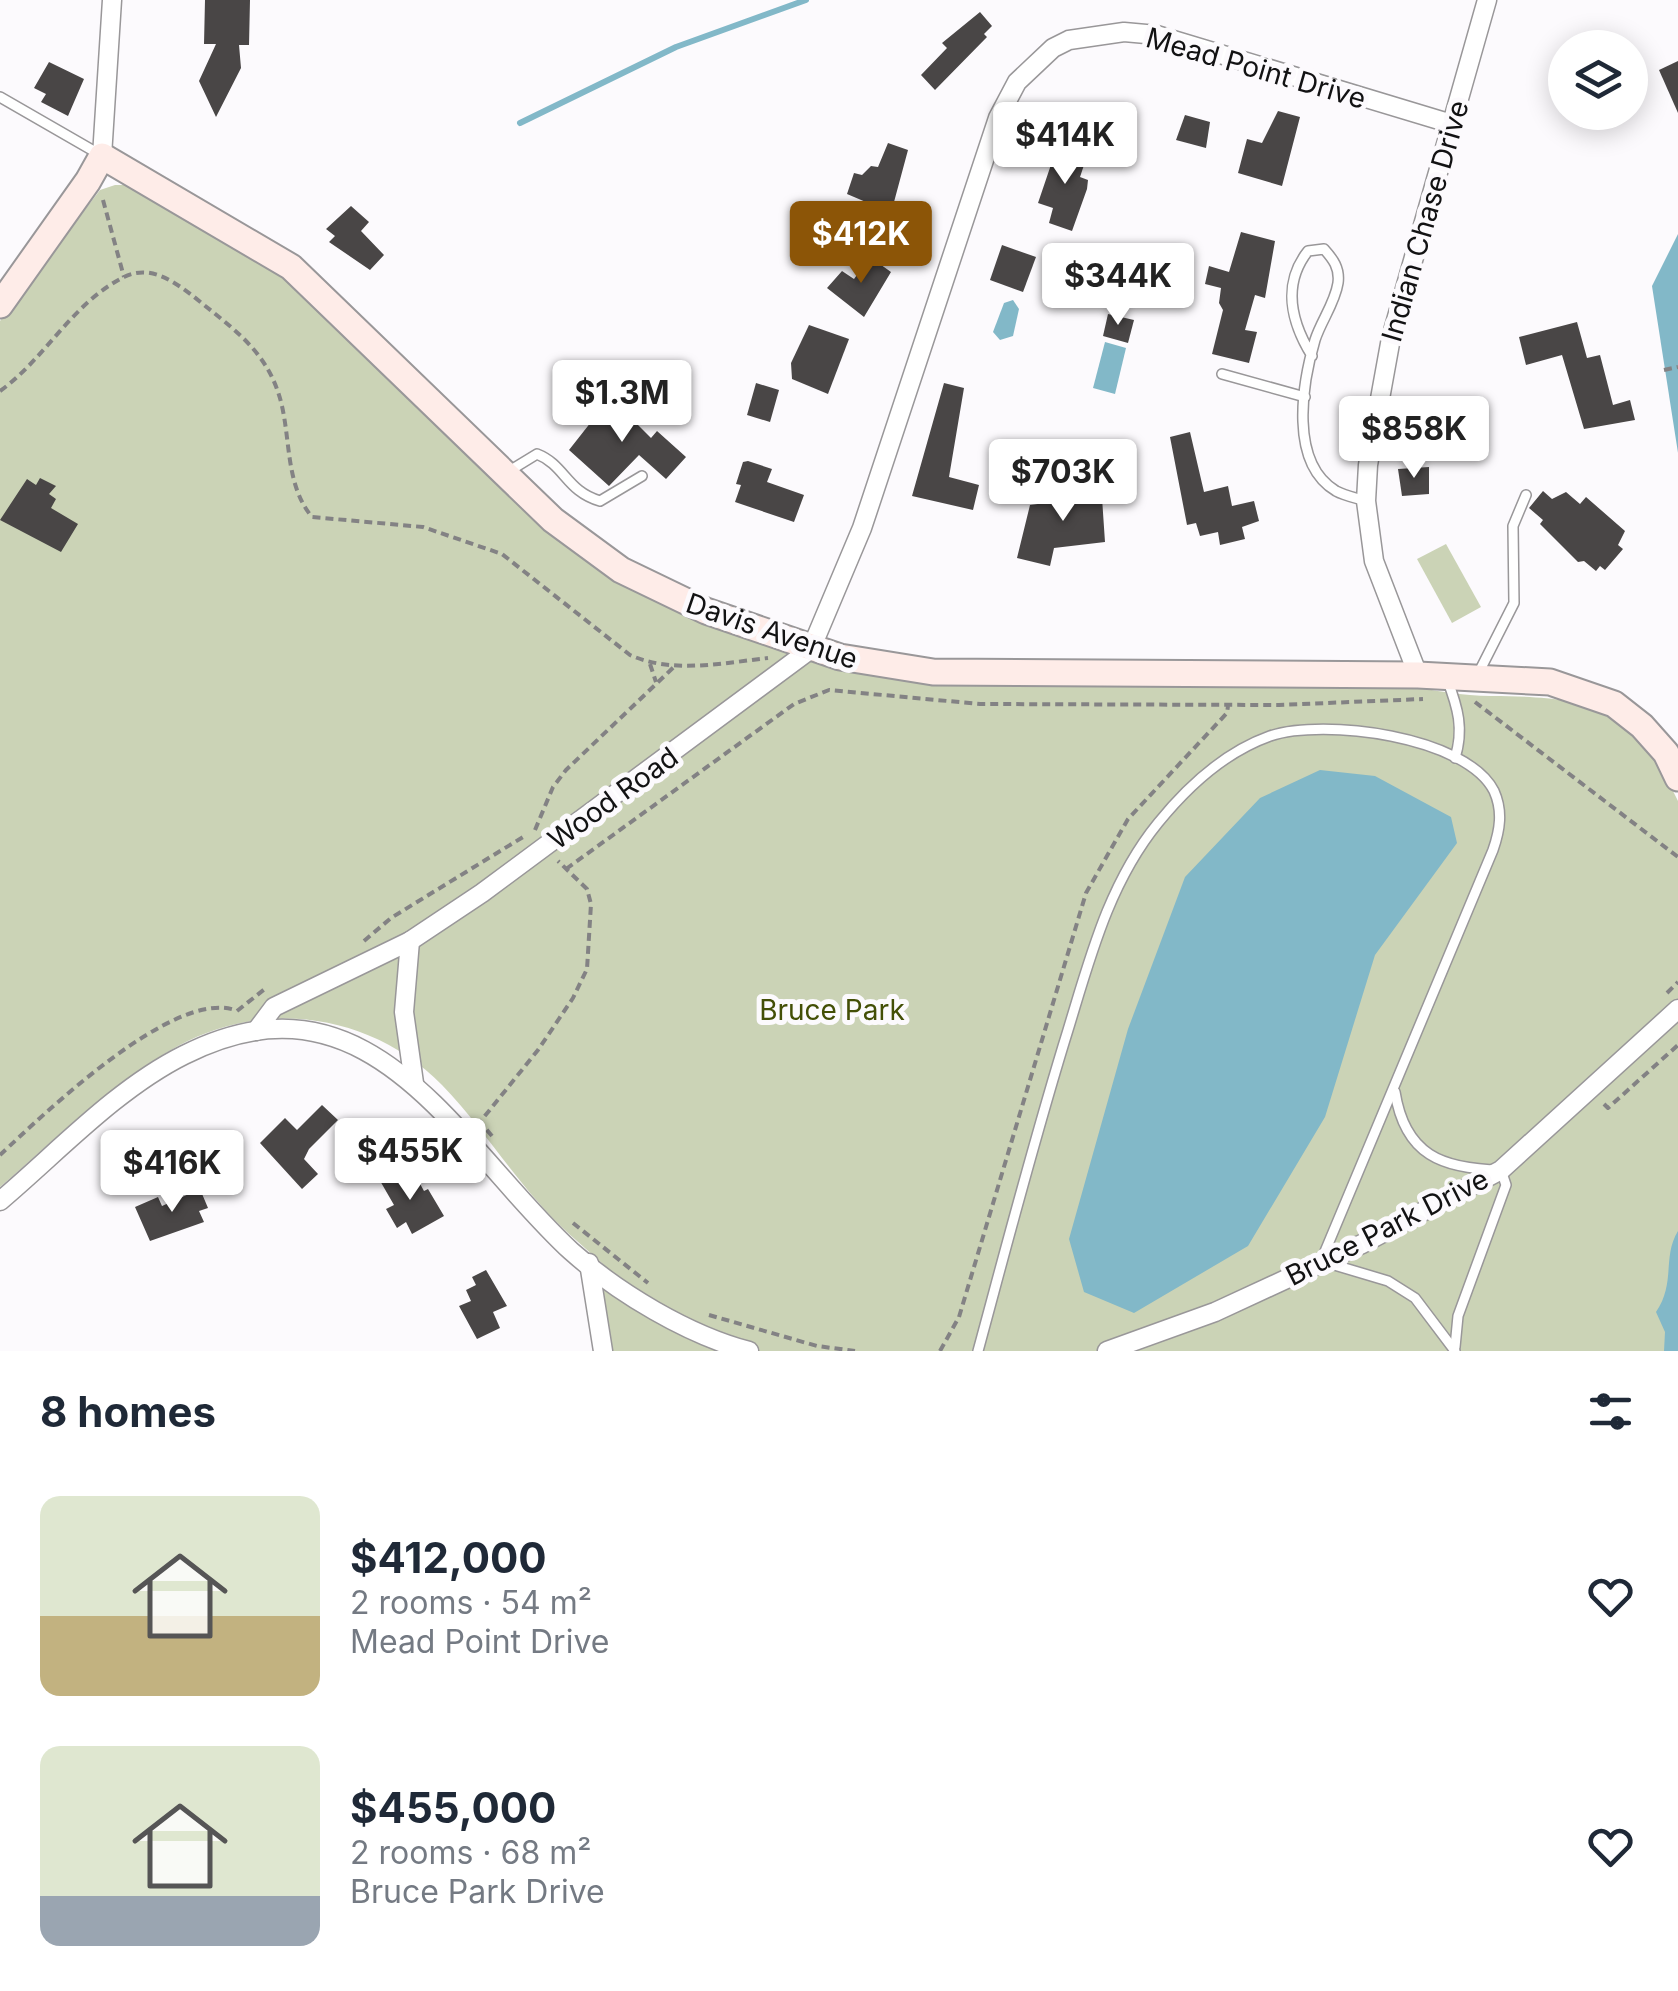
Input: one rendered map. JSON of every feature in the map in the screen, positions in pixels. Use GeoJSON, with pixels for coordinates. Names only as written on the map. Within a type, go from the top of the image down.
{"type":"FeatureCollection","features":[{"type":"Feature","properties":{"kind":"main road"},"geometry":{"type":"LineString","coordinates":[[0,305],[102,156]]}},
{"type":"Feature","properties":{"kind":"main road","name":"Davis Avenue"},"geometry":{"type":"LineString","coordinates":[[102,156],[291,267],[553,520],[621,570],[671,596],[811,648],[874,666],[934,672],[1418,674],[1450,686],[1475,679],[1550,682],[1614,704],[1642,726],[1666,753],[1678,778]]}},
{"type":"Feature","properties":{"kind":"street"},"geometry":{"type":"LineString","coordinates":[[102,156],[112,0]]}},
{"type":"Feature","properties":{"kind":"street","name":"Indian Chase Drive"},"geometry":{"type":"LineString","coordinates":[[1418,674],[1374,560],[1366,501],[1379,388],[1487,0]]}},
{"type":"Feature","properties":{"kind":"street","name":"Mead Point Drive"},"geometry":{"type":"LineString","coordinates":[[811,648],[862,528],[998,118],[1017,82],[1053,48],[1093,35],[1157,36],[1452,124]]}},
{"type":"Feature","properties":{"kind":"street","name":"Wood Road"},"geometry":{"type":"LineString","coordinates":[[256,1031],[274,1007],[410,941],[663,763],[811,648]]}},
{"type":"Feature","properties":{"kind":"street"},"geometry":{"type":"LineString","coordinates":[[410,941],[404,1012],[414,1082]]}},
{"type":"Feature","properties":{"kind":"street","name":"Bruce Park Drive"},"geometry":{"type":"LineString","coordinates":[[1107,1351],[1215,1312],[1501,1170],[1678,1009]]}},
{"type":"Feature","properties":{"kind":"street"},"geometry":{"type":"LineString","coordinates":[[0,1202],[168,1065],[216,1041],[256,1031],[335,1037],[382,1058],[414,1082],[549,1229],[589,1263],[665,1313],[749,1351]]}},
{"type":"Feature","properties":{"kind":"street"},"geometry":{"type":"LineString","coordinates":[[589,1263],[603,1351]]}},
{"type":"Feature","properties":{"kind":"lane"},"geometry":{"type":"LineString","coordinates":[[0,97],[102,156]]}},
{"type":"Feature","properties":{"kind":"lane"},"geometry":{"type":"LineString","coordinates":[[1312,356],[1292,320],[1292,294],[1299,263],[1308,251],[1324,249],[1336,262],[1339,281],[1312,356],[1305,397],[1306,446],[1314,470],[1336,491],[1366,501]]}},
{"type":"Feature","properties":{"kind":"lane"},"geometry":{"type":"LineString","coordinates":[[1222,374],[1305,397]]}},
{"type":"Feature","properties":{"kind":"lane"},"geometry":{"type":"LineString","coordinates":[[504,475],[537,454],[549,459],[571,488],[600,502],[642,476]]}},
{"type":"Feature","properties":{"kind":"lane"},"geometry":{"type":"LineString","coordinates":[[1475,679],[1514,604],[1513,526],[1526,496]]}},
{"type":"Feature","properties":{"kind":"lane"},"geometry":{"type":"LineString","coordinates":[[1450,686],[1462,736],[1455,758]]}},
{"type":"Feature","properties":{"kind":"lane"},"geometry":{"type":"LineString","coordinates":[[978,1351],[1097,937],[1120,883],[1157,824],[1188,790],[1242,748],[1300,729],[1330,726],[1409,740],[1477,769],[1493,790],[1500,812],[1499,832],[1321,1261],[1388,1281],[1414,1298],[1455,1349]]}},
{"type":"Feature","properties":{"kind":"lane"},"geometry":{"type":"LineString","coordinates":[[1394,1091],[1405,1134],[1440,1162],[1470,1170],[1501,1170],[1506,1185],[1458,1316],[1455,1349]]}},
{"type":"Feature","properties":{"kind":"path"},"geometry":{"type":"LineString","coordinates":[[102,156],[104,213],[124,277]]}},
{"type":"Feature","properties":{"kind":"path"},"geometry":{"type":"LineString","coordinates":[[0,391],[24,374],[82,308],[124,277],[142,272],[165,276],[248,340],[264,360],[280,394],[290,460],[312,516],[423,527],[502,554],[630,655],[650,664],[676,666],[772,658]]}},
{"type":"Feature","properties":{"kind":"path"},"geometry":{"type":"LineString","coordinates":[[1664,370],[1678,368]]}},
{"type":"Feature","properties":{"kind":"path"},"geometry":{"type":"LineString","coordinates":[[650,664],[656,682]]}},
{"type":"Feature","properties":{"kind":"path"},"geometry":{"type":"LineString","coordinates":[[362,943],[433,890],[535,832],[553,788],[566,770],[676,666]]}},
{"type":"Feature","properties":{"kind":"path"},"geometry":{"type":"LineString","coordinates":[[566,869],[794,704],[829,690],[999,704],[1385,704],[1450,686],[1516,730],[1678,857]]}},
{"type":"Feature","properties":{"kind":"path"},"geometry":{"type":"LineString","coordinates":[[493,1136],[480,1122],[538,1050],[574,998],[587,969],[591,904],[586,889],[554,857]]}},
{"type":"Feature","properties":{"kind":"path"},"geometry":{"type":"LineString","coordinates":[[237,1011],[255,993],[272,986]]}},
{"type":"Feature","properties":{"kind":"path"},"geometry":{"type":"LineString","coordinates":[[0,1155],[153,1030],[217,1006],[237,1011],[256,1031]]}},
{"type":"Feature","properties":{"kind":"path"},"geometry":{"type":"LineString","coordinates":[[1598,1098],[1608,1108],[1678,1045]]}},
{"type":"Feature","properties":{"kind":"path"},"geometry":{"type":"LineString","coordinates":[[570,1220],[650,1284]]}},
{"type":"Feature","properties":{"kind":"path"},"geometry":{"type":"LineString","coordinates":[[695,1310],[817,1346],[855,1351]]}},
{"type":"Feature","properties":{"kind":"green space","name":"Bruce Park"},"geometry":{"type":"Polygon","coordinates":[[[127,185],[271,267],[318,303],[402,393],[541,524],[835,664],[1406,686],[1470,695],[1556,699],[1582,704],[1625,726],[1661,769],[1678,801],[1678,1351],[612,1351],[601,1315],[604,1265],[545,1210],[455,1099],[414,1061],[384,1042],[317,1021],[247,1022],[178,1046],[107,1094],[0,1187],[0,321],[100,190],[127,185]]]}},
{"type":"Feature","properties":{"kind":"green space"},"geometry":{"type":"Polygon","coordinates":[[[1446,544],[1481,607],[1452,623],[1417,559],[1446,544]]]}},
{"type":"Feature","properties":{"kind":"water"},"geometry":{"type":"Polygon","coordinates":[[[1678,234],[1678,453],[1652,286],[1678,234]]]}},
{"type":"Feature","properties":{"kind":"water"},"geometry":{"type":"Polygon","coordinates":[[[1013,300],[1019,309],[1013,336],[1000,340],[993,332],[1004,303],[1013,300]]]}},
{"type":"Feature","properties":{"kind":"water"},"geometry":{"type":"Polygon","coordinates":[[[1105,342],[1126,348],[1115,394],[1093,388],[1105,342]]]}},
{"type":"Feature","properties":{"kind":"water"},"geometry":{"type":"Polygon","coordinates":[[[1320,770],[1375,776],[1451,817],[1457,843],[1375,955],[1325,1117],[1248,1246],[1134,1313],[1084,1292],[1069,1239],[1128,1029],[1185,877],[1260,798],[1320,770]]]}},
{"type":"Feature","properties":{"kind":"water"},"geometry":{"type":"Polygon","coordinates":[[[1678,1231],[1678,1351],[1664,1351],[1665,1332],[1656,1312],[1666,1291],[1678,1231]]]}},
{"type":"Feature","properties":{"kind":"building"},"geometry":{"type":"Polygon","coordinates":[[[205,0],[250,0],[249,45],[239,45],[241,68],[216,117],[199,81],[216,44],[204,44],[205,0]]]}},
{"type":"Feature","properties":{"kind":"building"},"geometry":{"type":"Polygon","coordinates":[[[980,12],[992,26],[984,34],[987,37],[935,90],[921,75],[947,48],[942,43],[980,12]]]}},
{"type":"Feature","properties":{"kind":"building"},"geometry":{"type":"Polygon","coordinates":[[[1678,61],[1678,113],[1659,70],[1678,61]]]}},
{"type":"Feature","properties":{"kind":"building"},"geometry":{"type":"Polygon","coordinates":[[[49,62],[84,79],[68,116],[41,102],[46,94],[34,88],[49,62]]]}},
{"type":"Feature","properties":{"kind":"building"},"geometry":{"type":"Polygon","coordinates":[[[1278,111],[1300,117],[1282,186],[1238,173],[1247,139],[1262,143],[1278,111]]]}},
{"type":"Feature","properties":{"kind":"building"},"geometry":{"type":"Polygon","coordinates":[[[1185,115],[1210,122],[1206,148],[1176,140],[1185,115]]]}},
{"type":"Feature","properties":{"kind":"building"},"geometry":{"type":"Polygon","coordinates":[[[888,143],[908,150],[894,202],[890,201],[887,211],[847,194],[854,173],[862,175],[871,166],[878,167],[888,143]]]}},
{"type":"Feature","properties":{"kind":"building"},"geometry":{"type":"Polygon","coordinates":[[[1058,144],[1088,153],[1080,177],[1088,180],[1087,189],[1072,231],[1049,223],[1053,208],[1038,203],[1058,144]]]}},
{"type":"Feature","properties":{"kind":"building"},"geometry":{"type":"Polygon","coordinates":[[[351,206],[369,222],[361,231],[384,255],[370,270],[329,242],[335,236],[326,229],[351,206]]]}},
{"type":"Feature","properties":{"kind":"building"},"geometry":{"type":"Polygon","coordinates":[[[1241,232],[1275,241],[1265,298],[1255,295],[1245,330],[1257,332],[1249,363],[1212,354],[1223,310],[1219,303],[1221,288],[1205,284],[1209,266],[1229,272],[1241,232]]]}},
{"type":"Feature","properties":{"kind":"building"},"geometry":{"type":"Polygon","coordinates":[[[1002,245],[1036,257],[1023,292],[990,280],[1002,245]]]}},
{"type":"Feature","properties":{"kind":"building"},"geometry":{"type":"Polygon","coordinates":[[[870,257],[891,272],[864,317],[827,288],[842,271],[854,279],[870,257]]]}},
{"type":"Feature","properties":{"kind":"building"},"geometry":{"type":"Polygon","coordinates":[[[1108,314],[1134,320],[1128,343],[1103,336],[1108,314]]]}},
{"type":"Feature","properties":{"kind":"building"},"geometry":{"type":"Polygon","coordinates":[[[1577,322],[1587,358],[1600,355],[1613,405],[1630,400],[1635,420],[1584,429],[1562,355],[1526,365],[1519,337],[1577,322]]]}},
{"type":"Feature","properties":{"kind":"building"},"geometry":{"type":"Polygon","coordinates":[[[809,325],[849,339],[828,394],[792,379],[791,363],[809,325]]]}},
{"type":"Feature","properties":{"kind":"building"},"geometry":{"type":"Polygon","coordinates":[[[756,383],[779,390],[770,422],[747,415],[756,383]]]}},
{"type":"Feature","properties":{"kind":"building"},"geometry":{"type":"Polygon","coordinates":[[[944,383],[964,388],[949,477],[979,485],[973,510],[912,496],[944,383]]]}},
{"type":"Feature","properties":{"kind":"building"},"geometry":{"type":"Polygon","coordinates":[[[615,399],[626,402],[631,418],[651,438],[657,431],[686,457],[666,479],[639,455],[609,486],[569,450],[606,403],[615,399]]]}},
{"type":"Feature","properties":{"kind":"building"},"geometry":{"type":"Polygon","coordinates":[[[1190,432],[1204,492],[1228,486],[1232,506],[1254,501],[1259,521],[1242,527],[1245,539],[1220,545],[1218,532],[1200,536],[1196,523],[1187,525],[1170,437],[1190,432]]]}},
{"type":"Feature","properties":{"kind":"building"},"geometry":{"type":"Polygon","coordinates":[[[743,462],[772,469],[767,482],[804,495],[794,522],[735,502],[741,485],[736,484],[743,462]]]}},
{"type":"Feature","properties":{"kind":"building"},"geometry":{"type":"Polygon","coordinates":[[[1429,467],[1429,494],[1402,496],[1398,469],[1429,467]]]}},
{"type":"Feature","properties":{"kind":"building"},"geometry":{"type":"Polygon","coordinates":[[[40,478],[56,486],[49,494],[56,499],[51,508],[78,524],[61,552],[0,520],[27,479],[36,485],[40,478]]]}},
{"type":"Feature","properties":{"kind":"building"},"geometry":{"type":"Polygon","coordinates":[[[1101,483],[1105,542],[1054,548],[1050,566],[1017,558],[1030,505],[1053,502],[1052,496],[1076,492],[1075,486],[1101,483]]]}},
{"type":"Feature","properties":{"kind":"building"},"geometry":{"type":"Polygon","coordinates":[[[1543,491],[1552,499],[1566,492],[1580,504],[1586,497],[1625,531],[1618,545],[1623,549],[1605,570],[1600,566],[1596,571],[1584,561],[1578,562],[1540,524],[1543,520],[1529,508],[1543,491]]]}},
{"type":"Feature","properties":{"kind":"building"},"geometry":{"type":"Polygon","coordinates":[[[322,1105],[338,1120],[309,1149],[304,1159],[318,1174],[302,1189],[260,1143],[285,1118],[297,1130],[322,1105]]]}},
{"type":"Feature","properties":{"kind":"building"},"geometry":{"type":"Polygon","coordinates":[[[399,1168],[409,1185],[418,1180],[424,1191],[428,1189],[444,1216],[412,1234],[406,1222],[397,1228],[386,1209],[394,1205],[379,1179],[399,1168]]]}},
{"type":"Feature","properties":{"kind":"building"},"geometry":{"type":"Polygon","coordinates":[[[200,1189],[208,1208],[199,1211],[204,1222],[150,1241],[135,1207],[158,1197],[162,1206],[200,1189]]]}},
{"type":"Feature","properties":{"kind":"building"},"geometry":{"type":"Polygon","coordinates":[[[486,1270],[507,1306],[493,1312],[500,1328],[477,1339],[459,1306],[471,1301],[466,1290],[476,1285],[472,1277],[486,1270]]]}},
{"type":"Feature","properties":{"kind":"waterway"},"geometry":{"type":"LineString","coordinates":[[520,123],[676,47],[806,0]]}}]}
